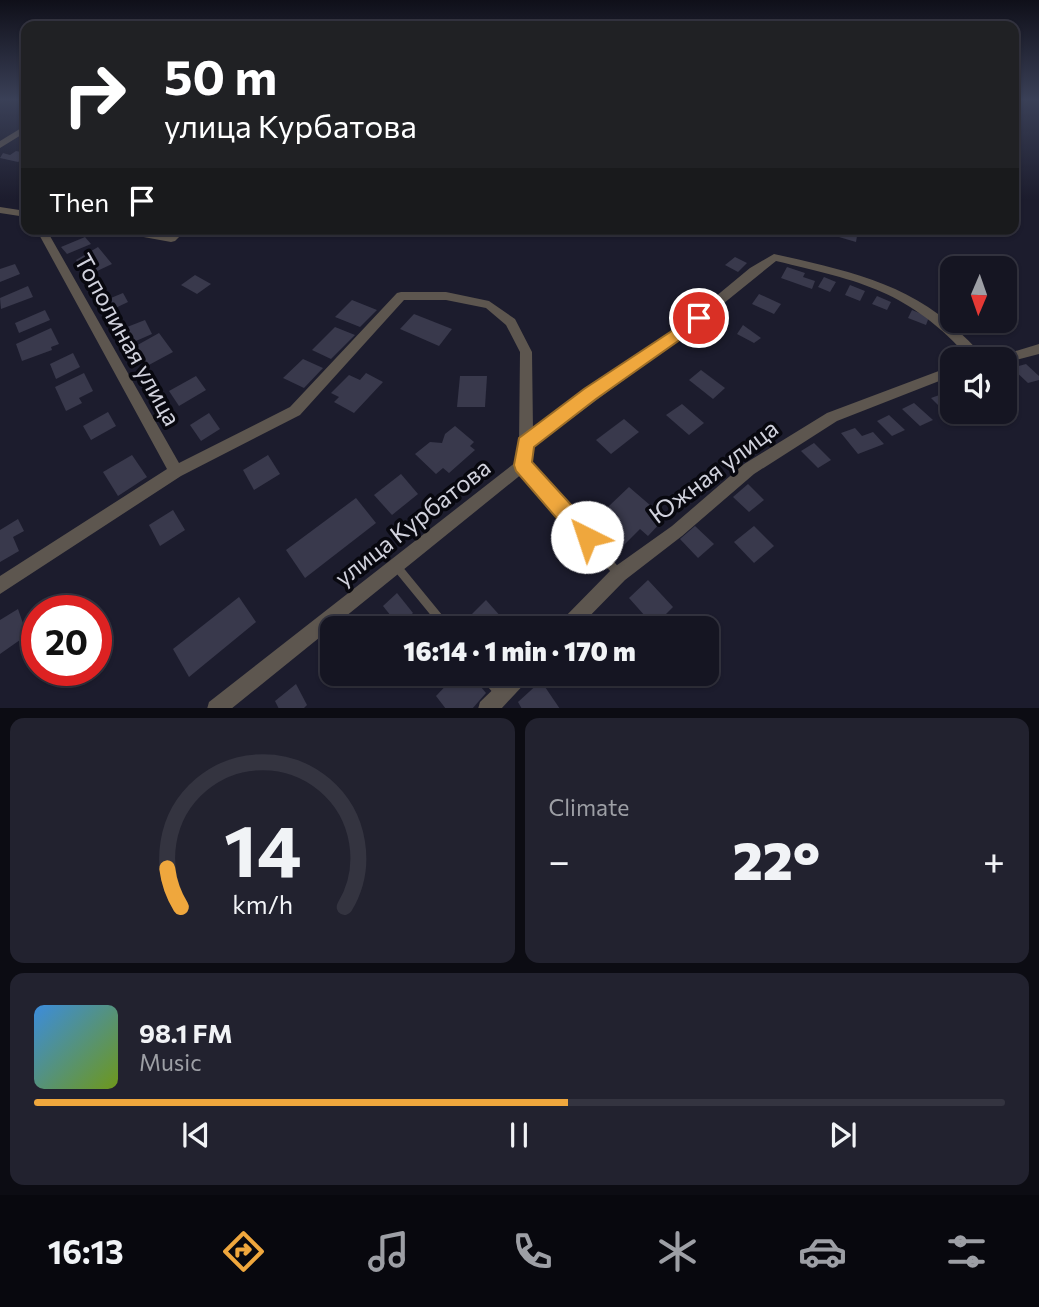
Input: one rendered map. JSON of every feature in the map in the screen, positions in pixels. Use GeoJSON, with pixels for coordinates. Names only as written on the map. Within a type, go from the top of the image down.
{"type":"FeatureCollection","features":[{"type":"Feature","properties":{"kind":"street"},"geometry":{"type":"LineString","coordinates":[[0,145],[19,133]]}},
{"type":"Feature","properties":{"kind":"street"},"geometry":{"type":"LineString","coordinates":[[0,210],[21,213]]}},
{"type":"Feature","properties":{"kind":"street","name":"Тополиная улица"},"geometry":{"type":"LineString","coordinates":[[44,235],[176,471]]}},
{"type":"Feature","properties":{"kind":"street"},"geometry":{"type":"LineString","coordinates":[[149,235],[171,239],[175,235]]}},
{"type":"Feature","properties":{"kind":"street"},"geometry":{"type":"LineString","coordinates":[[526,443],[590,394],[699,318],[758,267],[774,257],[822,268],[900,294],[951,328],[968,347]]}},
{"type":"Feature","properties":{"kind":"street","name":"улица Курбатова"},"geometry":{"type":"LineString","coordinates":[[176,471],[295,411],[401,296],[446,296],[489,305],[511,322],[526,352],[526,443],[523,465],[217,708]]}},
{"type":"Feature","properties":{"kind":"street"},"geometry":{"type":"LineString","coordinates":[[1017,355],[1039,349]]}},
{"type":"Feature","properties":{"kind":"street","name":"Южная улица"},"geometry":{"type":"LineString","coordinates":[[578,616],[619,574],[677,531],[749,469],[832,417],[940,376]]}},
{"type":"Feature","properties":{"kind":"street"},"geometry":{"type":"LineString","coordinates":[[0,586],[176,471]]}},
{"type":"Feature","properties":{"kind":"street"},"geometry":{"type":"LineString","coordinates":[[494,702],[510,686]]}},
{"type":"Feature","properties":{"kind":"lane"},"geometry":{"type":"LineString","coordinates":[[523,465],[619,574]]}},
{"type":"Feature","properties":{"kind":"lane"},"geometry":{"type":"LineString","coordinates":[[396,566],[437,616]]}},
{"type":"Feature","properties":{"kind":"building"},"geometry":{"type":"Polygon","coordinates":[[[16,151],[21,152],[21,160],[18,162],[0,158],[3,153],[10,155],[16,151]]]}},
{"type":"Feature","properties":{"kind":"building"},"geometry":{"type":"Polygon","coordinates":[[[840,235],[857,235],[856,242],[840,235]]]}},
{"type":"Feature","properties":{"kind":"building"},"geometry":{"type":"Polygon","coordinates":[[[85,237],[91,244],[67,254],[61,247],[85,237]]]}},
{"type":"Feature","properties":{"kind":"building"},"geometry":{"type":"Polygon","coordinates":[[[98,247],[112,264],[95,272],[93,269],[84,272],[76,260],[98,247]]]}},
{"type":"Feature","properties":{"kind":"building"},"geometry":{"type":"Polygon","coordinates":[[[735,257],[747,263],[738,272],[725,265],[735,257]]]}},
{"type":"Feature","properties":{"kind":"building"},"geometry":{"type":"Polygon","coordinates":[[[15,264],[20,274],[0,282],[0,269],[15,264]]]}},
{"type":"Feature","properties":{"kind":"building"},"geometry":{"type":"Polygon","coordinates":[[[787,267],[805,273],[803,277],[815,281],[812,289],[781,278],[787,267]]]}},
{"type":"Feature","properties":{"kind":"building"},"geometry":{"type":"Polygon","coordinates":[[[195,275],[211,284],[197,294],[181,285],[195,275]]]}},
{"type":"Feature","properties":{"kind":"building"},"geometry":{"type":"Polygon","coordinates":[[[824,277],[836,282],[830,292],[818,287],[824,277]]]}},
{"type":"Feature","properties":{"kind":"building"},"geometry":{"type":"Polygon","coordinates":[[[850,285],[865,291],[860,301],[845,295],[850,285]]]}},
{"type":"Feature","properties":{"kind":"building"},"geometry":{"type":"Polygon","coordinates":[[[28,286],[33,297],[1,309],[0,298],[28,286]]]}},
{"type":"Feature","properties":{"kind":"building"},"geometry":{"type":"Polygon","coordinates":[[[123,293],[128,302],[107,312],[101,302],[123,293]]]}},
{"type":"Feature","properties":{"kind":"building"},"geometry":{"type":"Polygon","coordinates":[[[759,294],[781,304],[774,314],[752,304],[759,294]]]}},
{"type":"Feature","properties":{"kind":"building"},"geometry":{"type":"Polygon","coordinates":[[[877,296],[891,302],[887,310],[872,304],[877,296]]]}},
{"type":"Feature","properties":{"kind":"building"},"geometry":{"type":"Polygon","coordinates":[[[352,300],[377,310],[360,327],[335,317],[352,300]]]}},
{"type":"Feature","properties":{"kind":"building"},"geometry":{"type":"Polygon","coordinates":[[[45,310],[50,320],[19,333],[15,323],[45,310]]]}},
{"type":"Feature","properties":{"kind":"building"},"geometry":{"type":"Polygon","coordinates":[[[912,310],[929,317],[926,325],[908,318],[912,310]]]}},
{"type":"Feature","properties":{"kind":"building"},"geometry":{"type":"Polygon","coordinates":[[[414,314],[452,329],[439,346],[400,329],[414,314]]]}},
{"type":"Feature","properties":{"kind":"building"},"geometry":{"type":"Polygon","coordinates":[[[145,320],[152,334],[129,344],[122,329],[145,320]]]}},
{"type":"Feature","properties":{"kind":"building"},"geometry":{"type":"Polygon","coordinates":[[[743,325],[761,338],[754,343],[737,334],[743,325]]]}},
{"type":"Feature","properties":{"kind":"building"},"geometry":{"type":"Polygon","coordinates":[[[335,327],[355,335],[331,359],[312,350],[335,327]]]}},
{"type":"Feature","properties":{"kind":"building"},"geometry":{"type":"Polygon","coordinates":[[[51,328],[59,344],[51,347],[52,350],[22,361],[16,344],[51,328]]]}},
{"type":"Feature","properties":{"kind":"building"},"geometry":{"type":"Polygon","coordinates":[[[159,333],[173,352],[147,366],[134,347],[159,333]]]}},
{"type":"Feature","properties":{"kind":"building"},"geometry":{"type":"Polygon","coordinates":[[[73,353],[80,367],[56,379],[50,364],[73,353]]]}},
{"type":"Feature","properties":{"kind":"building"},"geometry":{"type":"Polygon","coordinates":[[[303,359],[323,368],[304,388],[283,378],[303,359]]]}},
{"type":"Feature","properties":{"kind":"building"},"geometry":{"type":"Polygon","coordinates":[[[1026,364],[1039,376],[1039,380],[1028,383],[1017,373],[1017,367],[1026,364]]]}},
{"type":"Feature","properties":{"kind":"building"},"geometry":{"type":"Polygon","coordinates":[[[701,370],[725,388],[713,399],[689,380],[701,370]]]}},
{"type":"Feature","properties":{"kind":"building"},"geometry":{"type":"Polygon","coordinates":[[[84,373],[93,391],[79,398],[82,403],[66,411],[55,387],[84,373]]]}},
{"type":"Feature","properties":{"kind":"building"},"geometry":{"type":"Polygon","coordinates":[[[366,373],[383,382],[354,413],[334,402],[339,397],[331,393],[349,375],[360,380],[366,373]]]}},
{"type":"Feature","properties":{"kind":"building"},"geometry":{"type":"Polygon","coordinates":[[[196,376],[206,390],[179,406],[169,391],[196,376]]]}},
{"type":"Feature","properties":{"kind":"building"},"geometry":{"type":"Polygon","coordinates":[[[460,376],[487,376],[485,407],[457,407],[460,376]]]}},
{"type":"Feature","properties":{"kind":"building"},"geometry":{"type":"Polygon","coordinates":[[[940,395],[940,407],[931,398],[940,395]]]}},
{"type":"Feature","properties":{"kind":"building"},"geometry":{"type":"Polygon","coordinates":[[[914,403],[933,420],[920,426],[902,409],[914,403]]]}},
{"type":"Feature","properties":{"kind":"building"},"geometry":{"type":"Polygon","coordinates":[[[682,404],[704,423],[689,435],[666,415],[682,404]]]}},
{"type":"Feature","properties":{"kind":"building"},"geometry":{"type":"Polygon","coordinates":[[[108,412],[116,426],[91,440],[83,426],[108,412]]]}},
{"type":"Feature","properties":{"kind":"building"},"geometry":{"type":"Polygon","coordinates":[[[209,413],[220,429],[201,441],[190,425],[209,413]]]}},
{"type":"Feature","properties":{"kind":"building"},"geometry":{"type":"Polygon","coordinates":[[[889,415],[905,430],[892,436],[877,421],[889,415]]]}},
{"type":"Feature","properties":{"kind":"building"},"geometry":{"type":"Polygon","coordinates":[[[624,419],[639,432],[611,454],[596,440],[624,419]]]}},
{"type":"Feature","properties":{"kind":"building"},"geometry":{"type":"Polygon","coordinates":[[[455,426],[474,442],[470,446],[475,450],[449,473],[443,468],[436,474],[415,454],[430,442],[442,443],[445,434],[455,426]]]}},
{"type":"Feature","properties":{"kind":"building"},"geometry":{"type":"Polygon","coordinates":[[[855,428],[862,436],[873,432],[884,444],[858,454],[841,433],[855,428]]]}},
{"type":"Feature","properties":{"kind":"building"},"geometry":{"type":"Polygon","coordinates":[[[814,443],[831,460],[818,468],[801,451],[814,443]]]}},
{"type":"Feature","properties":{"kind":"building"},"geometry":{"type":"Polygon","coordinates":[[[132,455],[147,477],[118,496],[103,472],[132,455]]]}},
{"type":"Feature","properties":{"kind":"building"},"geometry":{"type":"Polygon","coordinates":[[[268,455],[280,474],[254,490],[243,470],[268,455]]]}},
{"type":"Feature","properties":{"kind":"building"},"geometry":{"type":"Polygon","coordinates":[[[401,474],[418,494],[392,515],[374,495],[401,474]]]}},
{"type":"Feature","properties":{"kind":"building"},"geometry":{"type":"Polygon","coordinates":[[[748,484],[764,500],[749,512],[733,497],[748,484]]]}},
{"type":"Feature","properties":{"kind":"building"},"geometry":{"type":"Polygon","coordinates":[[[629,487],[665,518],[648,536],[640,529],[617,552],[589,525],[629,487]]]}},
{"type":"Feature","properties":{"kind":"building"},"geometry":{"type":"Polygon","coordinates":[[[356,498],[376,523],[305,578],[286,550],[356,498]]]}},
{"type":"Feature","properties":{"kind":"building"},"geometry":{"type":"Polygon","coordinates":[[[173,510],[185,530],[160,546],[149,525],[173,510]]]}},
{"type":"Feature","properties":{"kind":"building"},"geometry":{"type":"Polygon","coordinates":[[[18,519],[24,531],[13,537],[19,551],[0,562],[0,530],[18,519]]]}},
{"type":"Feature","properties":{"kind":"building"},"geometry":{"type":"Polygon","coordinates":[[[695,526],[714,544],[698,558],[680,539],[695,526]]]}},
{"type":"Feature","properties":{"kind":"building"},"geometry":{"type":"Polygon","coordinates":[[[754,526],[774,546],[754,563],[734,542],[754,526]]]}},
{"type":"Feature","properties":{"kind":"building"},"geometry":{"type":"Polygon","coordinates":[[[648,580],[673,607],[664,616],[645,616],[629,598],[648,580]]]}},
{"type":"Feature","properties":{"kind":"building"},"geometry":{"type":"Polygon","coordinates":[[[397,593],[413,613],[410,616],[391,616],[383,606],[397,593]]]}},
{"type":"Feature","properties":{"kind":"building"},"geometry":{"type":"Polygon","coordinates":[[[239,597],[256,622],[189,677],[173,649],[239,597]]]}},
{"type":"Feature","properties":{"kind":"building"},"geometry":{"type":"Polygon","coordinates":[[[486,600],[500,616],[470,616],[486,600]]]}},
{"type":"Feature","properties":{"kind":"building"},"geometry":{"type":"Polygon","coordinates":[[[18,609],[21,618],[21,639],[0,654],[0,620],[18,609]]]}},
{"type":"Feature","properties":{"kind":"building"},"geometry":{"type":"Polygon","coordinates":[[[296,684],[307,705],[304,708],[278,708],[275,701],[296,684]]]}},
{"type":"Feature","properties":{"kind":"building"},"geometry":{"type":"Polygon","coordinates":[[[446,686],[480,686],[486,693],[473,708],[445,708],[436,696],[446,686]]]}},
{"type":"Feature","properties":{"kind":"building"},"geometry":{"type":"Polygon","coordinates":[[[536,686],[544,686],[559,708],[521,708],[518,702],[536,686]]]}},
{"type":"Feature","properties":{"kind":"route"},"geometry":{"type":"LineString","coordinates":[[587,537],[523,465],[526,443],[590,394],[699,318]]}}]}
